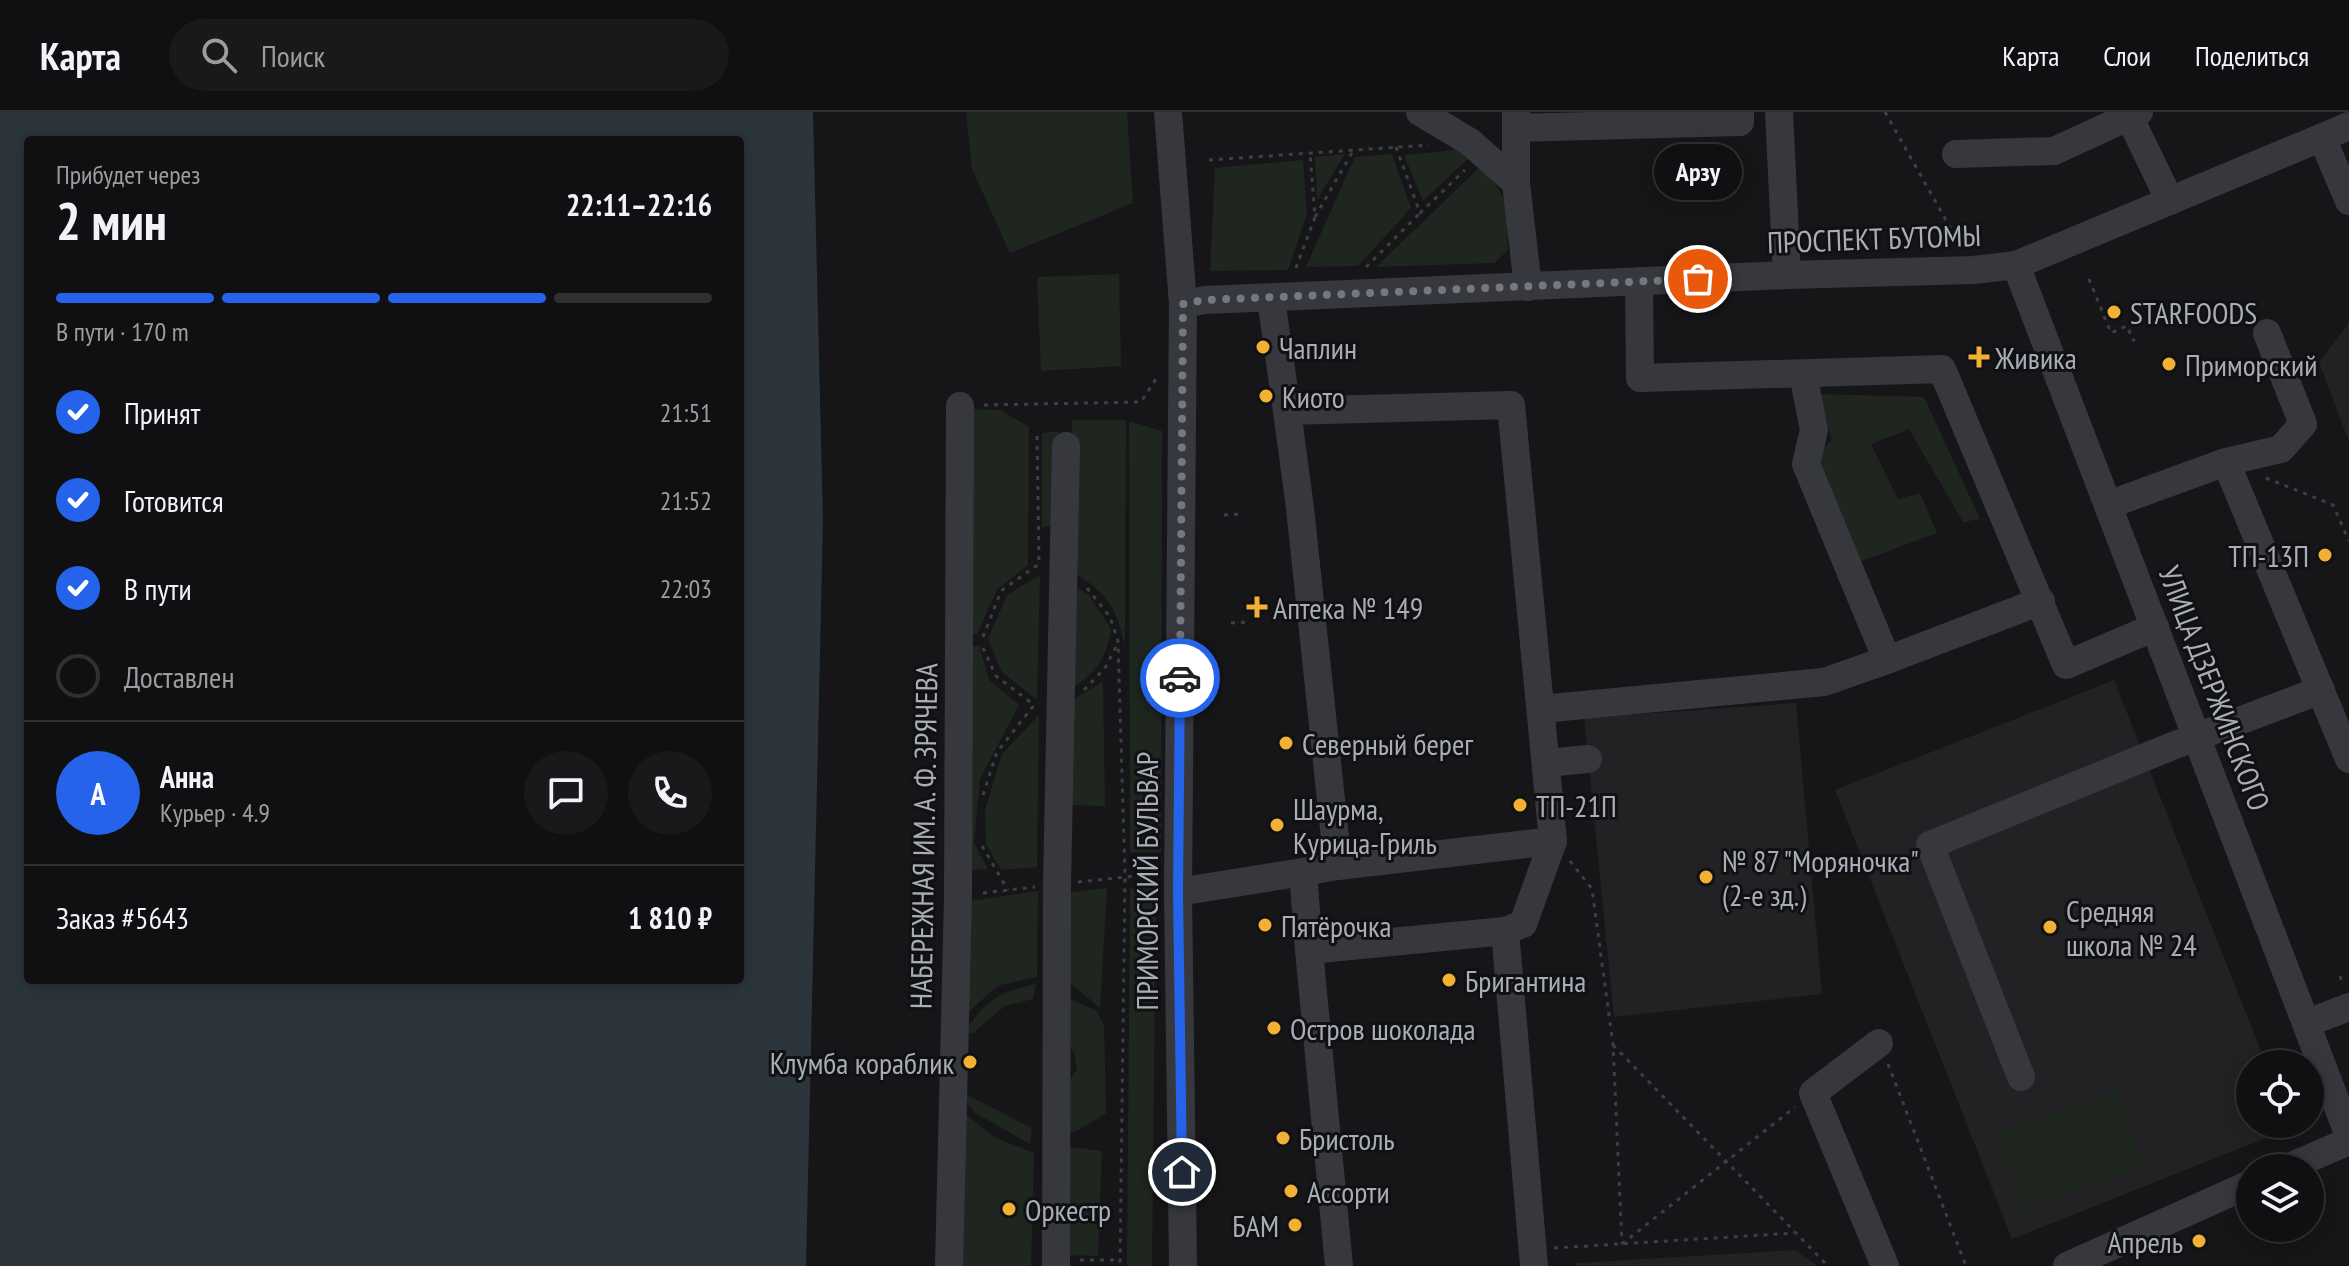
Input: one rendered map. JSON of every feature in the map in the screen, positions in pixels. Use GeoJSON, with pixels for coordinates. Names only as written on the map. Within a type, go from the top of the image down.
{"type":"FeatureCollection","features":[{"type":"Feature","properties":{"kind":"street","name":"ПРИМОРСКИЙ БУЛЬВАР"},"geometry":{"type":"LineString","coordinates":[[1168,112],[1183,304],[1178,882],[1183,1266]]}},
{"type":"Feature","properties":{"kind":"street"},"geometry":{"type":"LineString","coordinates":[[1420,112],[1476,148],[1516,183]]}},
{"type":"Feature","properties":{"kind":"street"},"geometry":{"type":"LineString","coordinates":[[1956,154],[2054,151],[2133,113],[2170,201]]}},
{"type":"Feature","properties":{"kind":"street"},"geometry":{"type":"LineString","coordinates":[[1528,287],[1516,183],[1516,120],[1779,116],[1787,275]]}},
{"type":"Feature","properties":{"kind":"street","name":"ПРОСПЕКТ БУТОМЫ"},"geometry":{"type":"LineString","coordinates":[[1183,304],[1205,300],[1639,281],[1974,270],[2016,265],[2349,126]]}},
{"type":"Feature","properties":{"kind":"street"},"geometry":{"type":"LineString","coordinates":[[2322,138],[2349,201]]}},
{"type":"Feature","properties":{"kind":"street","name":"УЛИЦА ДЗЕРЖИНСКОГО"},"geometry":{"type":"LineString","coordinates":[[2016,265],[2349,1139]]}},
{"type":"Feature","properties":{"kind":"street"},"geometry":{"type":"LineString","coordinates":[[1639,281],[1640,378],[1942,369],[2066,665],[2155,627]]}},
{"type":"Feature","properties":{"kind":"street"},"geometry":{"type":"LineString","coordinates":[[1271,299],[1302,523],[1338,866]]}},
{"type":"Feature","properties":{"kind":"street"},"geometry":{"type":"LineString","coordinates":[[2108,505],[2226,462],[2281,449],[2303,424],[2267,333]]}},
{"type":"Feature","properties":{"kind":"street"},"geometry":{"type":"LineString","coordinates":[[1803,374],[1814,430],[1806,464],[1887,660]]}},
{"type":"Feature","properties":{"kind":"street"},"geometry":{"type":"LineString","coordinates":[[1287,411],[1511,405],[1553,841],[1523,924],[1505,931],[1309,950]]}},
{"type":"Feature","properties":{"kind":"street","name":"НАБЕРЕЖНАЯ ИМ. А. Ф. ЗРЯЧЕВА"},"geometry":{"type":"LineString","coordinates":[[949,1266],[958,896],[960,406]]}},
{"type":"Feature","properties":{"kind":"street"},"geometry":{"type":"LineString","coordinates":[[1056,1262],[1057,884],[1066,446]]}},
{"type":"Feature","properties":{"kind":"street"},"geometry":{"type":"LineString","coordinates":[[2226,462],[2349,759]]}},
{"type":"Feature","properties":{"kind":"street"},"geometry":{"type":"LineString","coordinates":[[1541,709],[1824,682],[2041,601]]}},
{"type":"Feature","properties":{"kind":"street"},"geometry":{"type":"LineString","coordinates":[[2021,1077],[1930,845],[2321,690]]}},
{"type":"Feature","properties":{"kind":"street"},"geometry":{"type":"LineString","coordinates":[[1546,763],[1588,759]]}},
{"type":"Feature","properties":{"kind":"street"},"geometry":{"type":"LineString","coordinates":[[1178,882],[1303,872],[1553,841]]}},
{"type":"Feature","properties":{"kind":"street"},"geometry":{"type":"LineString","coordinates":[[1303,872],[1339,1266]]}},
{"type":"Feature","properties":{"kind":"street"},"geometry":{"type":"LineString","coordinates":[[1505,931],[1534,1258]]}},
{"type":"Feature","properties":{"kind":"street"},"geometry":{"type":"LineString","coordinates":[[2307,1023],[2349,1007]]}},
{"type":"Feature","properties":{"kind":"street"},"geometry":{"type":"LineString","coordinates":[[1879,1043],[1813,1093],[1885,1266]]}},
{"type":"Feature","properties":{"kind":"street"},"geometry":{"type":"LineString","coordinates":[[2317,1154],[2349,1139]]}},
{"type":"Feature","properties":{"kind":"street"},"geometry":{"type":"LineString","coordinates":[[2067,1266],[2236,1190]]}},
{"type":"Feature","properties":{"kind":"path"},"geometry":{"type":"LineString","coordinates":[[1885,112],[1967,257]]}},
{"type":"Feature","properties":{"kind":"path"},"geometry":{"type":"LineString","coordinates":[[1396,147],[1420,213]]}},
{"type":"Feature","properties":{"kind":"path"},"geometry":{"type":"LineString","coordinates":[[1209,160],[1396,147],[1476,148]]}},
{"type":"Feature","properties":{"kind":"path"},"geometry":{"type":"LineString","coordinates":[[1366,267],[1420,213],[1476,148]]}},
{"type":"Feature","properties":{"kind":"path"},"geometry":{"type":"LineString","coordinates":[[1296,268],[1315,217],[1353,150]]}},
{"type":"Feature","properties":{"kind":"path"},"geometry":{"type":"LineString","coordinates":[[1310,153],[1315,217]]}},
{"type":"Feature","properties":{"kind":"path"},"geometry":{"type":"LineString","coordinates":[[2089,279],[2111,333],[2127,326],[2135,340]]}},
{"type":"Feature","properties":{"kind":"path"},"geometry":{"type":"LineString","coordinates":[[960,406],[1141,402],[1158,375]]}},
{"type":"Feature","properties":{"kind":"path"},"geometry":{"type":"LineString","coordinates":[[981,801],[997,752],[1034,705],[996,676],[982,640],[1001,591],[1039,564],[1037,436]]}},
{"type":"Feature","properties":{"kind":"path"},"geometry":{"type":"LineString","coordinates":[[2266,478],[2333,505],[2349,541]]}},
{"type":"Feature","properties":{"kind":"path"},"geometry":{"type":"LineString","coordinates":[[1224,515],[1241,514]]}},
{"type":"Feature","properties":{"kind":"path"},"geometry":{"type":"LineString","coordinates":[[1056,1262],[1120,1263],[1125,876],[1118,641],[1110,617],[1092,590],[1063,574]]}},
{"type":"Feature","properties":{"kind":"path"},"geometry":{"type":"LineString","coordinates":[[1231,623],[1250,622]]}},
{"type":"Feature","properties":{"kind":"path"},"geometry":{"type":"LineString","coordinates":[[1061,701],[1085,689],[1105,668],[1118,641]]}},
{"type":"Feature","properties":{"kind":"path"},"geometry":{"type":"LineString","coordinates":[[1553,841],[1592,889],[1613,1045],[1622,1244]]}},
{"type":"Feature","properties":{"kind":"path"},"geometry":{"type":"LineString","coordinates":[[980,842],[1008,890]]}},
{"type":"Feature","properties":{"kind":"path"},"geometry":{"type":"LineString","coordinates":[[958,896],[1125,876],[1178,882]]}},
{"type":"Feature","properties":{"kind":"path"},"geometry":{"type":"LineString","coordinates":[[1879,1043],[1966,1266]]}},
{"type":"Feature","properties":{"kind":"path"},"geometry":{"type":"LineString","coordinates":[[1613,1045],[1828,1266]]}},
{"type":"Feature","properties":{"kind":"path"},"geometry":{"type":"LineString","coordinates":[[1622,1244],[1813,1093]]}},
{"type":"Feature","properties":{"kind":"path"},"geometry":{"type":"LineString","coordinates":[[1534,1258],[1622,1244],[1794,1233]]}},
{"type":"Feature","properties":{"kind":"shaded area"},"geometry":{"type":"Polygon","coordinates":[[[0,112],[813,112],[823,520],[806,1266],[0,1266],[0,112]]]}},
{"type":"Feature","properties":{"kind":"shaded area"},"geometry":{"type":"Polygon","coordinates":[[[966,112],[1127,112],[1133,203],[1010,253],[972,169],[966,112]]]}},
{"type":"Feature","properties":{"kind":"shaded area"},"geometry":{"type":"Polygon","coordinates":[[[1465,149],[1474,153],[1423,201],[1404,155],[1465,149]]]}},
{"type":"Feature","properties":{"kind":"shaded area"},"geometry":{"type":"Polygon","coordinates":[[[1345,154],[1317,200],[1315,157],[1345,154]]]}},
{"type":"Feature","properties":{"kind":"shaded area"},"geometry":{"type":"Polygon","coordinates":[[[1392,154],[1411,208],[1358,266],[1306,267],[1355,157],[1392,154]]]}},
{"type":"Feature","properties":{"kind":"shaded area"},"geometry":{"type":"Polygon","coordinates":[[[1303,160],[1307,214],[1288,270],[1210,271],[1215,168],[1303,160]]]}},
{"type":"Feature","properties":{"kind":"shaded area"},"geometry":{"type":"Polygon","coordinates":[[[1482,165],[1506,201],[1508,250],[1494,263],[1376,267],[1482,165]]]}},
{"type":"Feature","properties":{"kind":"shaded area"},"geometry":{"type":"Polygon","coordinates":[[[1119,274],[1121,366],[1041,371],[1037,277],[1119,274]]]}},
{"type":"Feature","properties":{"kind":"shaded area"},"geometry":{"type":"Polygon","coordinates":[[[2349,323],[2349,442],[2319,362],[2349,323]]]}},
{"type":"Feature","properties":{"kind":"shaded area"},"geometry":{"type":"Polygon","coordinates":[[[1819,394],[1924,397],[1980,519],[1963,522],[1909,429],[1871,444],[1898,499],[1920,493],[1937,533],[1856,563],[1806,464],[1832,440],[1819,394]]]}},
{"type":"Feature","properties":{"kind":"shaded area"},"geometry":{"type":"Polygon","coordinates":[[[966,409],[1000,410],[1029,427],[1028,565],[997,590],[977,634],[964,633],[966,409]]]}},
{"type":"Feature","properties":{"kind":"shaded area"},"geometry":{"type":"Polygon","coordinates":[[[1072,420],[1126,420],[1125,645],[1113,609],[1101,592],[1068,570],[1072,420]]]}},
{"type":"Feature","properties":{"kind":"shaded area"},"geometry":{"type":"Polygon","coordinates":[[[1129,421],[1162,431],[1161,852],[1130,852],[1129,421]]]}},
{"type":"Feature","properties":{"kind":"shaded area"},"geometry":{"type":"Polygon","coordinates":[[[1059,431],[1055,526],[1042,527],[1042,433],[1059,431]]]}},
{"type":"Feature","properties":{"kind":"shaded area"},"geometry":{"type":"Polygon","coordinates":[[[1040,575],[1037,700],[1001,671],[988,639],[1007,595],[1040,575]]]}},
{"type":"Feature","properties":{"kind":"shaded area"},"geometry":{"type":"Polygon","coordinates":[[[1068,583],[1088,594],[1111,629],[1106,650],[1097,666],[1066,692],[1068,583]]]}},
{"type":"Feature","properties":{"kind":"shaded area"},"geometry":{"type":"Polygon","coordinates":[[[979,645],[989,680],[1019,705],[980,779],[974,843],[988,869],[954,871],[966,649],[979,645]]]}},
{"type":"Feature","properties":{"kind":"shaded area","name":"Средняя школа № 24"},"geometry":{"type":"Polygon","coordinates":[[[2114,680],[2260,1050],[2236,1050],[2236,1138],[2266,1138],[2012,1239],[1835,790],[2114,680]]]}},
{"type":"Feature","properties":{"kind":"shaded area"},"geometry":{"type":"Polygon","coordinates":[[[1103,681],[1105,806],[1066,805],[1065,705],[1103,681]]]}},
{"type":"Feature","properties":{"kind":"shaded area","name":"№ 87 \"Моряночка\" (2-е зд.)"},"geometry":{"type":"Polygon","coordinates":[[[1796,703],[1822,994],[1614,1017],[1584,718],[1796,703]]]}},
{"type":"Feature","properties":{"kind":"shaded area"},"geometry":{"type":"Polygon","coordinates":[[[1039,715],[1037,867],[1001,870],[986,844],[985,810],[1002,754],[1039,715]]]}},
{"type":"Feature","properties":{"kind":"shaded area"},"geometry":{"type":"Polygon","coordinates":[[[1156,887],[1152,1266],[1127,1266],[1130,889],[1156,887]]]}},
{"type":"Feature","properties":{"kind":"shaded area"},"geometry":{"type":"Polygon","coordinates":[[[1107,888],[1100,1008],[1063,977],[1063,893],[1107,888]]]}},
{"type":"Feature","properties":{"kind":"shaded area"},"geometry":{"type":"Polygon","coordinates":[[[1038,891],[1037,977],[997,986],[960,1020],[963,902],[1038,891]]]}},
{"type":"Feature","properties":{"kind":"shaded area"},"geometry":{"type":"Polygon","coordinates":[[[1036,984],[1033,999],[1005,1006],[973,1033],[964,1032],[994,999],[1036,984]]]}},
{"type":"Feature","properties":{"kind":"shaded area"},"geometry":{"type":"Polygon","coordinates":[[[1062,995],[1097,1011],[1104,1026],[1106,1113],[1079,1130],[1060,1136],[1061,1093],[1077,1069],[1074,1053],[1060,1031],[1062,995]]]}},
{"type":"Feature","properties":{"kind":"shaded area"},"geometry":{"type":"Polygon","coordinates":[[[2116,1089],[2145,1166],[2024,1211],[1995,1134],[2116,1089]]]}},
{"type":"Feature","properties":{"kind":"shaded area"},"geometry":{"type":"Polygon","coordinates":[[[967,1095],[1032,1128],[1030,1144],[974,1112],[965,1099],[967,1095]]]}},
{"type":"Feature","properties":{"kind":"shaded area"},"geometry":{"type":"Polygon","coordinates":[[[957,1107],[994,1137],[1034,1153],[1031,1266],[953,1266],[957,1107]]]}},
{"type":"Feature","properties":{"kind":"shaded area"},"geometry":{"type":"Polygon","coordinates":[[[1063,1146],[1102,1151],[1098,1256],[1062,1255],[1063,1146]]]}},
{"type":"Feature","properties":{"kind":"shaded area"},"geometry":{"type":"Polygon","coordinates":[[[1795,1250],[1818,1266],[1576,1266],[1576,1263],[1795,1250]]]}},
{"type":"Feature","properties":{"kind":"way so far"},"geometry":{"type":"LineString","coordinates":[[1180,678],[1183,304],[1205,300],[1698,279]]}},
{"type":"Feature","properties":{"kind":"place","name":"Арзу"},"geometry":{"type":"Point","coordinates":[1698,279]}},
{"type":"Feature","properties":{"kind":"place","name":"STARFOODS"},"geometry":{"type":"Point","coordinates":[2114,312]}},
{"type":"Feature","properties":{"kind":"place","name":"Чаплин"},"geometry":{"type":"Point","coordinates":[1263,347]}},
{"type":"Feature","properties":{"kind":"place","name":"Живика"},"geometry":{"type":"Point","coordinates":[1979,357]}},
{"type":"Feature","properties":{"kind":"place","name":"Приморский"},"geometry":{"type":"Point","coordinates":[2169,364]}},
{"type":"Feature","properties":{"kind":"place","name":"Киото"},"geometry":{"type":"Point","coordinates":[1266,396]}},
{"type":"Feature","properties":{"kind":"place","name":"ТП-13П"},"geometry":{"type":"Point","coordinates":[2325,555]}},
{"type":"Feature","properties":{"kind":"place","name":"Аптека № 149"},"geometry":{"type":"Point","coordinates":[1257,607]}},
{"type":"Feature","properties":{"kind":"place","name":"Северный берег"},"geometry":{"type":"Point","coordinates":[1286,743]}},
{"type":"Feature","properties":{"kind":"place","name":"ТП-21П"},"geometry":{"type":"Point","coordinates":[1520,805]}},
{"type":"Feature","properties":{"kind":"place","name":"Шаурма, Курица-Гриль"},"geometry":{"type":"Point","coordinates":[1277,825]}},
{"type":"Feature","properties":{"kind":"place","name":"№ 87 \"Моряночка\" (2-е зд.)"},"geometry":{"type":"Point","coordinates":[1706,877]}},
{"type":"Feature","properties":{"kind":"place","name":"Пятёрочка"},"geometry":{"type":"Point","coordinates":[1265,925]}},
{"type":"Feature","properties":{"kind":"place","name":"Средняя школа № 24"},"geometry":{"type":"Point","coordinates":[2050,927]}},
{"type":"Feature","properties":{"kind":"place","name":"Бригантина"},"geometry":{"type":"Point","coordinates":[1449,980]}},
{"type":"Feature","properties":{"kind":"place","name":"Остров шоколада"},"geometry":{"type":"Point","coordinates":[1274,1028]}},
{"type":"Feature","properties":{"kind":"place","name":"Клумба кораблик"},"geometry":{"type":"Point","coordinates":[970,1062]}},
{"type":"Feature","properties":{"kind":"place","name":"Бристоль"},"geometry":{"type":"Point","coordinates":[1283,1138]}},
{"type":"Feature","properties":{"kind":"place","name":"Ассорти"},"geometry":{"type":"Point","coordinates":[1291,1191]}},
{"type":"Feature","properties":{"kind":"place","name":"Оркестр"},"geometry":{"type":"Point","coordinates":[1009,1209]}},
{"type":"Feature","properties":{"kind":"place","name":"БАМ"},"geometry":{"type":"Point","coordinates":[1295,1225]}},
{"type":"Feature","properties":{"kind":"place","name":"Апрель"},"geometry":{"type":"Point","coordinates":[2199,1241]}},
{"type":"Feature","properties":{"kind":"route"},"geometry":{"type":"LineString","coordinates":[[1180,678],[1178,892],[1182,1172]]}}]}
